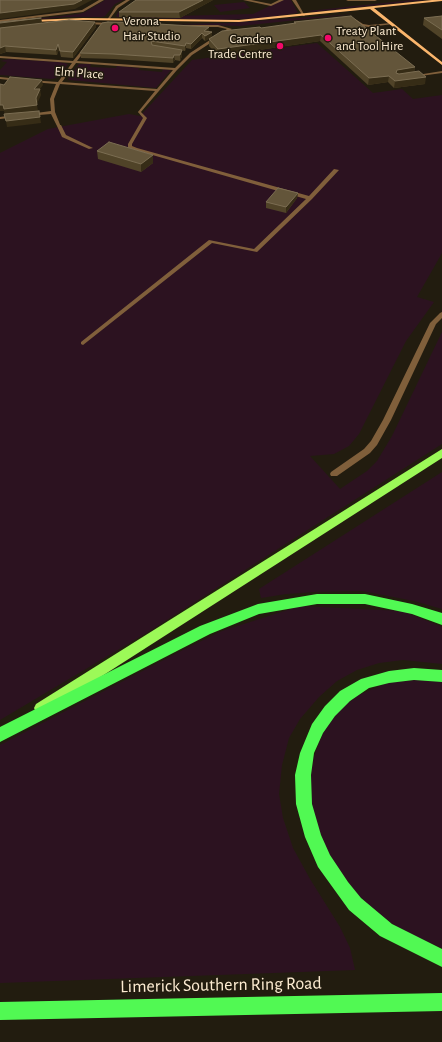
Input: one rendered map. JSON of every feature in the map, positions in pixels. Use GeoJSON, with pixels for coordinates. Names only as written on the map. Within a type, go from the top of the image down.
{"type":"FeatureCollection","features":[{"type":"Feature","properties":{"kind":"highway"},"geometry":{"type":"LineString","coordinates":[[0,734],[442,453]]}},
{"type":"Feature","properties":{"kind":"highway"},"geometry":{"type":"LineString","coordinates":[[0,734],[206,630],[258,610],[317,599],[365,599],[412,608],[442,619]]}},
{"type":"Feature","properties":{"kind":"highway"},"geometry":{"type":"LineString","coordinates":[[442,676],[414,674],[389,676],[366,684],[345,696],[330,711],[317,729],[307,753],[303,775],[304,804],[312,832],[324,861],[342,888],[355,904],[386,930],[410,944],[442,958]]}},
{"type":"Feature","properties":{"kind":"highway","name":"Limerick Southern Ring Road"},"geometry":{"type":"LineString","coordinates":[[0,1011],[442,1002]]}},
{"type":"Feature","properties":{"kind":"main road"},"geometry":{"type":"LineString","coordinates":[[0,26],[54,20],[108,19],[169,24],[239,21],[442,0]]}},
{"type":"Feature","properties":{"kind":"main road"},"geometry":{"type":"LineString","coordinates":[[383,18],[386,11],[400,5]]}},
{"type":"Feature","properties":{"kind":"main road"},"geometry":{"type":"LineString","coordinates":[[371,8],[442,64]]}},
{"type":"Feature","properties":{"kind":"main road"},"geometry":{"type":"LineString","coordinates":[[345,10],[360,13]]}},
{"type":"Feature","properties":{"kind":"main road"},"geometry":{"type":"LineString","coordinates":[[372,15],[383,18]]}},
{"type":"Feature","properties":{"kind":"street"},"geometry":{"type":"LineString","coordinates":[[0,21],[83,11],[102,0]]}},
{"type":"Feature","properties":{"kind":"street"},"geometry":{"type":"LineString","coordinates":[[108,19],[117,6],[128,0]]}},
{"type":"Feature","properties":{"kind":"street"},"geometry":{"type":"LineString","coordinates":[[247,0],[270,5],[282,0]]}},
{"type":"Feature","properties":{"kind":"street"},"geometry":{"type":"LineString","coordinates":[[294,0],[304,15]]}},
{"type":"Feature","properties":{"kind":"street"},"geometry":{"type":"LineString","coordinates":[[348,0],[375,0]]}},
{"type":"Feature","properties":{"kind":"street"},"geometry":{"type":"LineString","coordinates":[[349,19],[355,20],[362,25],[369,26],[391,24]]}},
{"type":"Feature","properties":{"kind":"street"},"geometry":{"type":"LineString","coordinates":[[35,26],[70,23],[147,25]]}},
{"type":"Feature","properties":{"kind":"street"},"geometry":{"type":"LineString","coordinates":[[96,32],[102,23]]}},
{"type":"Feature","properties":{"kind":"street"},"geometry":{"type":"LineString","coordinates":[[162,26],[169,24],[174,26]]}},
{"type":"Feature","properties":{"kind":"street"},"geometry":{"type":"LineString","coordinates":[[180,26],[219,26],[230,29],[191,54],[157,90],[140,112],[145,118],[130,144],[130,147],[135,150],[310,198]]}},
{"type":"Feature","properties":{"kind":"street"},"geometry":{"type":"LineString","coordinates":[[91,148],[64,136],[58,126],[53,112],[52,99],[59,83],[92,38]]}},
{"type":"Feature","properties":{"kind":"street"},"geometry":{"type":"LineString","coordinates":[[184,53],[191,54]]}},
{"type":"Feature","properties":{"kind":"street"},"geometry":{"type":"LineString","coordinates":[[0,57],[176,69]]}},
{"type":"Feature","properties":{"kind":"street"},"geometry":{"type":"LineString","coordinates":[[406,77],[442,72]]}},
{"type":"Feature","properties":{"kind":"street"},"geometry":{"type":"LineString","coordinates":[[0,78],[22,80]]}},
{"type":"Feature","properties":{"kind":"street","name":"Elm Place"},"geometry":{"type":"LineString","coordinates":[[30,80],[157,90]]}},
{"type":"Feature","properties":{"kind":"street"},"geometry":{"type":"LineString","coordinates":[[0,118],[53,112]]}},
{"type":"Feature","properties":{"kind":"street"},"geometry":{"type":"LineString","coordinates":[[83,343],[211,241],[255,251],[310,198],[336,170]]}},
{"type":"Feature","properties":{"kind":"street"},"geometry":{"type":"LineString","coordinates":[[334,474],[367,451],[374,443],[387,420],[433,323],[442,314]]}},
{"type":"Feature","properties":{"kind":"shaded area"},"geometry":{"type":"Polygon","coordinates":[[[105,0],[123,0],[115,4],[105,16],[102,17],[65,17],[0,23],[79,14],[105,0]]]}},
{"type":"Feature","properties":{"kind":"shaded area"},"geometry":{"type":"Polygon","coordinates":[[[282,0],[291,0],[298,13],[264,18],[221,20],[116,16],[119,11],[175,16],[253,14],[282,0]]]}},
{"type":"Feature","properties":{"kind":"shaded area"},"geometry":{"type":"Polygon","coordinates":[[[413,0],[426,0],[313,12],[308,11],[413,0]]]}},
{"type":"Feature","properties":{"kind":"shaded area"},"geometry":{"type":"Polygon","coordinates":[[[244,2],[250,8],[220,12],[214,5],[244,2]]]}},
{"type":"Feature","properties":{"kind":"shaded area"},"geometry":{"type":"Polygon","coordinates":[[[355,14],[240,26],[173,24],[228,23],[355,14]]]}},
{"type":"Feature","properties":{"kind":"shaded area"},"geometry":{"type":"Polygon","coordinates":[[[317,43],[373,93],[402,89],[413,99],[442,95],[442,253],[417,297],[434,302],[406,341],[359,434],[349,446],[334,454],[310,456],[340,489],[367,471],[377,461],[392,436],[442,332],[442,444],[148,632],[0,720],[0,153],[48,129],[129,114],[140,116],[192,60],[317,43]]]}},
{"type":"Feature","properties":{"kind":"shaded area"},"geometry":{"type":"Polygon","coordinates":[[[9,59],[60,62],[68,64],[58,77],[52,79],[0,75],[0,70],[7,62],[0,61],[9,59]]]}},
{"type":"Feature","properties":{"kind":"shaded area"},"geometry":{"type":"Polygon","coordinates":[[[79,64],[91,64],[90,67],[116,68],[117,66],[162,72],[163,69],[171,70],[156,88],[69,80],[68,78],[79,64]]]}},
{"type":"Feature","properties":{"kind":"shaded area"},"geometry":{"type":"Polygon","coordinates":[[[442,472],[442,609],[414,601],[362,591],[286,594],[261,598],[259,589],[442,472]]]}},
{"type":"Feature","properties":{"kind":"shaded area"},"geometry":{"type":"Polygon","coordinates":[[[300,606],[403,611],[442,627],[442,664],[403,660],[379,663],[357,670],[337,681],[319,697],[300,719],[289,738],[282,765],[279,794],[283,818],[293,848],[310,879],[340,927],[350,948],[355,970],[0,983],[0,745],[222,631],[300,606]]]}},
{"type":"Feature","properties":{"kind":"shaded area"},"geometry":{"type":"Polygon","coordinates":[[[418,680],[442,682],[442,948],[391,923],[363,900],[353,889],[330,856],[318,830],[311,803],[310,781],[314,757],[323,733],[338,711],[357,696],[382,685],[393,682],[418,680]]]}},
{"type":"Feature","properties":{"kind":"building"},"geometry":{"type":"Polygon","coordinates":[[[0,0],[82,0],[74,4],[0,13],[0,0]]]}},
{"type":"Feature","properties":{"kind":"building"},"geometry":{"type":"Polygon","coordinates":[[[136,0],[203,0],[179,12],[119,12],[136,0]]]}},
{"type":"Feature","properties":{"kind":"building"},"geometry":{"type":"Polygon","coordinates":[[[351,16],[415,67],[397,70],[396,73],[399,74],[419,71],[426,77],[395,81],[389,76],[369,78],[321,35],[218,49],[209,39],[222,31],[261,28],[296,23],[294,22],[351,16]]]}},
{"type":"Feature","properties":{"kind":"building"},"geometry":{"type":"Polygon","coordinates":[[[442,16],[442,30],[424,18],[442,16]]]}},
{"type":"Feature","properties":{"kind":"building"},"geometry":{"type":"Polygon","coordinates":[[[41,18],[0,23],[0,22],[41,18]]]}},
{"type":"Feature","properties":{"kind":"building"},"geometry":{"type":"Polygon","coordinates":[[[69,20],[95,22],[73,52],[60,51],[58,44],[56,50],[5,46],[0,48],[0,28],[69,20]]]}},
{"type":"Feature","properties":{"kind":"building"},"geometry":{"type":"Polygon","coordinates":[[[102,23],[161,23],[158,24],[209,27],[204,31],[212,32],[205,36],[202,33],[191,44],[186,43],[185,46],[151,41],[152,45],[182,50],[180,55],[174,55],[173,58],[80,53],[102,23]]]}},
{"type":"Feature","properties":{"kind":"building"},"geometry":{"type":"Polygon","coordinates":[[[10,77],[42,80],[34,89],[40,89],[36,98],[37,105],[4,109],[3,105],[0,105],[0,84],[4,85],[10,77]]]}},
{"type":"Feature","properties":{"kind":"building"},"geometry":{"type":"Polygon","coordinates":[[[39,111],[40,117],[6,121],[4,114],[39,111]]]}},
{"type":"Feature","properties":{"kind":"building"},"geometry":{"type":"Polygon","coordinates":[[[109,142],[153,155],[141,164],[97,151],[109,142]]]}},
{"type":"Feature","properties":{"kind":"building"},"geometry":{"type":"Polygon","coordinates":[[[278,188],[298,193],[286,207],[266,202],[278,188]]]}},
{"type":"Feature","properties":{"kind":"place","name":"Verona Hair Studio"},"geometry":{"type":"Point","coordinates":[115,28]}},
{"type":"Feature","properties":{"kind":"place","name":"Treaty Plant and Tool Hire"},"geometry":{"type":"Point","coordinates":[328,38]}},
{"type":"Feature","properties":{"kind":"place","name":"Camden Trade Centre"},"geometry":{"type":"Point","coordinates":[280,46]}}]}
